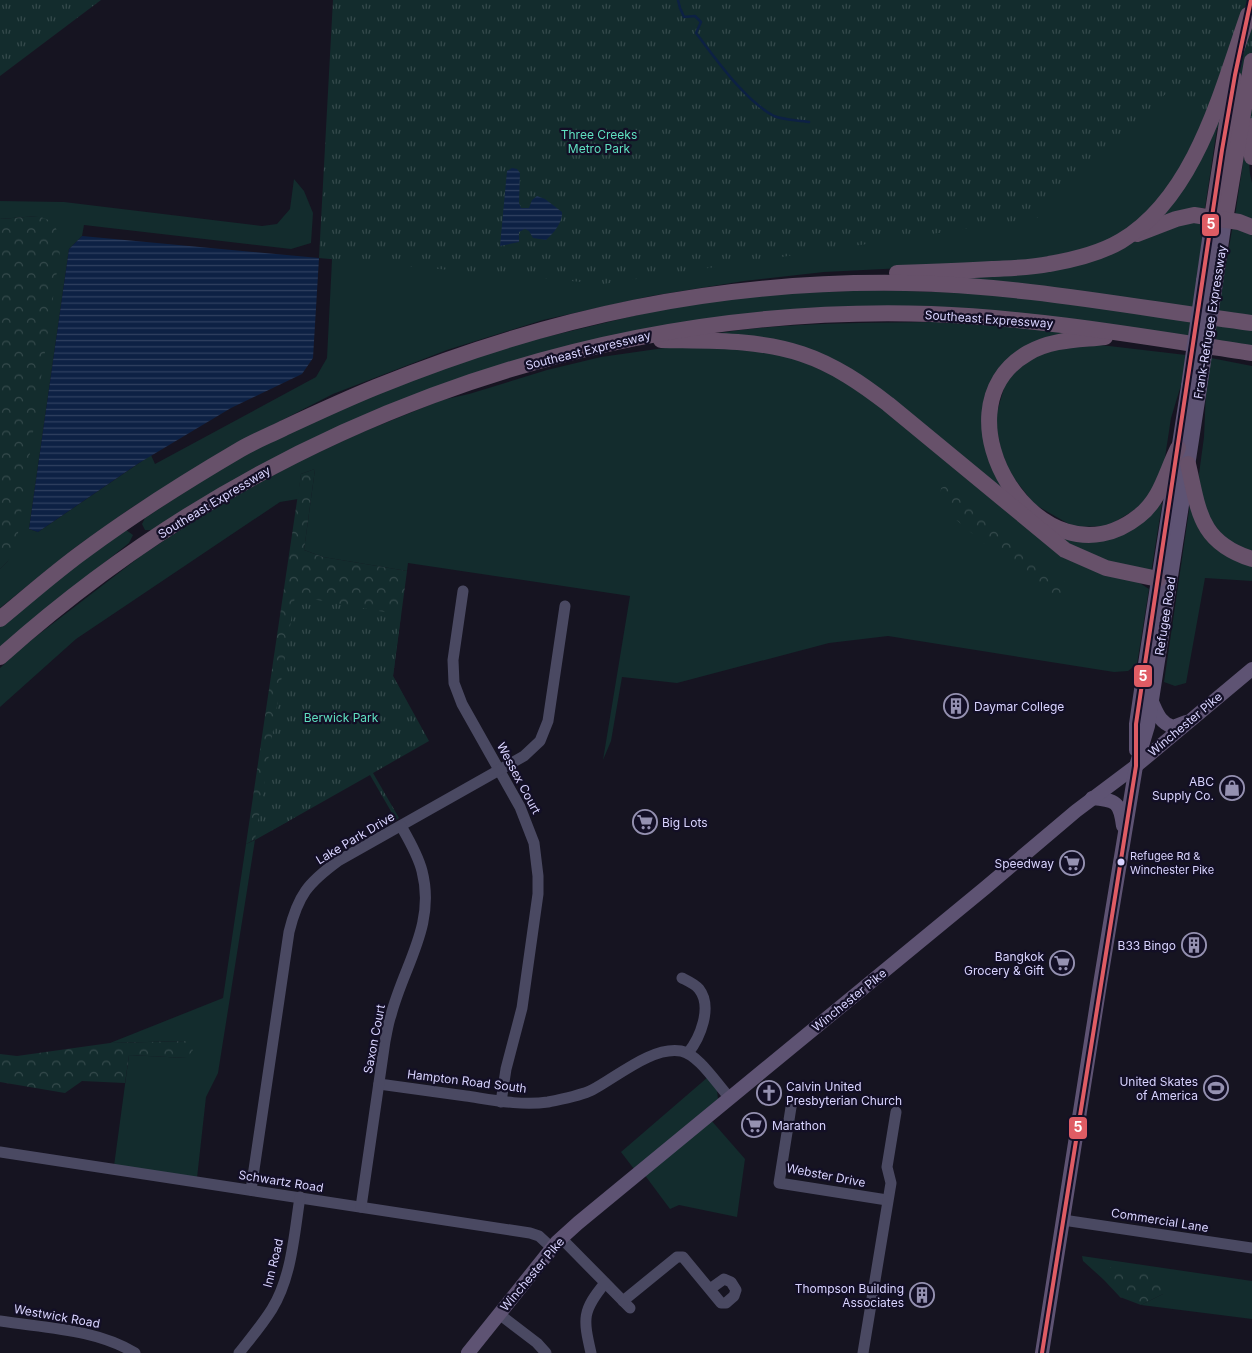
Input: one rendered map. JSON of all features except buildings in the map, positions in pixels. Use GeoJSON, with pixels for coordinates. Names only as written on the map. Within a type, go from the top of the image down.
{"type":"FeatureCollection","features":[{"type":"Feature","properties":{"kind":"highway","name":"Frank-Refugee Expressway"},"geometry":{"type":"LineString","coordinates":[[1219,219],[1230,96],[1249,7]]}},
{"type":"Feature","properties":{"kind":"highway"},"geometry":{"type":"LineString","coordinates":[[1122,241],[1162,206],[1185,174],[1216,105],[1249,7]]}},
{"type":"Feature","properties":{"kind":"highway","name":"Frank-Refugee Expressway"},"geometry":{"type":"LineString","coordinates":[[1219,219],[1252,61]]}},
{"type":"Feature","properties":{"kind":"highway"},"geometry":{"type":"LineString","coordinates":[[1252,126],[1252,156]]}},
{"type":"Feature","properties":{"kind":"highway"},"geometry":{"type":"LineString","coordinates":[[801,285],[837,276],[1047,265],[1076,258],[1183,217],[1194,215],[1246,224],[1252,227]]}},
{"type":"Feature","properties":{"kind":"highway"},"geometry":{"type":"LineString","coordinates":[[0,619],[83,552],[130,518],[244,448],[344,400],[413,372],[542,329],[588,317],[658,302],[722,293],[801,285],[908,283],[973,286],[1076,298],[1252,324]]}},
{"type":"Feature","properties":{"kind":"highway","name":"Southeast Expressway"},"geometry":{"type":"LineString","coordinates":[[0,657],[64,602],[146,542],[214,499],[301,451],[395,409],[549,358],[624,340],[678,330],[765,320],[867,314],[930,314],[1065,325],[1252,353]]}},
{"type":"Feature","properties":{"kind":"highway"},"geometry":{"type":"LineString","coordinates":[[1126,334],[1050,343],[1030,352],[1012,365],[997,386],[988,420],[991,442],[1001,470],[1018,498],[1041,520],[1068,532],[1082,535],[1098,534],[1126,525],[1148,507],[1161,488],[1178,448]]}},
{"type":"Feature","properties":{"kind":"highway"},"geometry":{"type":"LineString","coordinates":[[624,340],[734,341],[802,354],[832,366],[861,383],[888,404],[1065,550],[1106,568],[1158,579]]}},
{"type":"Feature","properties":{"kind":"highway"},"geometry":{"type":"LineString","coordinates":[[1188,464],[1196,505],[1206,526],[1221,543],[1233,551],[1252,559]]}},
{"type":"Feature","properties":{"kind":"main road","name":"Frank-Refugee Expressway"},"geometry":{"type":"LineString","coordinates":[[1188,464],[1194,387],[1219,219]]}},
{"type":"Feature","properties":{"kind":"main road","name":"Frank-Refugee Expressway"},"geometry":{"type":"LineString","coordinates":[[1178,448],[1194,387]]}},
{"type":"Feature","properties":{"kind":"main road","name":"Refugee Road"},"geometry":{"type":"LineString","coordinates":[[1136,766],[1136,724],[1178,448]]}},
{"type":"Feature","properties":{"kind":"main road","name":"Refugee Road"},"geometry":{"type":"LineString","coordinates":[[1042,1353],[1136,766],[1148,726],[1152,702],[1188,464]]}},
{"type":"Feature","properties":{"kind":"main road","name":"Winchester Pike"},"geometry":{"type":"LineString","coordinates":[[468,1353],[557,1243],[609,1196],[1092,798],[1136,766],[1252,670]]}},
{"type":"Feature","properties":{"kind":"main road"},"geometry":{"type":"LineString","coordinates":[[1152,702],[1160,719],[1169,726],[1180,725],[1191,719]]}},
{"type":"Feature","properties":{"kind":"main road"},"geometry":{"type":"LineString","coordinates":[[1092,798],[1109,800],[1117,804],[1122,817],[1125,835]]}},
{"type":"Feature","properties":{"kind":"street","name":"Wessex Court"},"geometry":{"type":"LineString","coordinates":[[463,591],[453,660],[454,683],[462,704],[528,824],[534,843],[538,876],[536,914],[522,1008],[506,1069],[501,1102]]}},
{"type":"Feature","properties":{"kind":"street","name":"Lake Park Drive"},"geometry":{"type":"LineString","coordinates":[[250,1190],[290,932],[294,912],[300,899],[316,878],[338,861],[500,771],[524,756],[540,741],[548,721],[565,606]]}},
{"type":"Feature","properties":{"kind":"street","name":"Saxon Court"},"geometry":{"type":"LineString","coordinates":[[360,1207],[391,1014],[415,953],[426,904],[422,870],[401,826]]}},
{"type":"Feature","properties":{"kind":"street"},"geometry":{"type":"LineString","coordinates":[[682,978],[699,989],[704,1011],[704,1019],[699,1036],[688,1053],[700,1062],[729,1097]]}},
{"type":"Feature","properties":{"kind":"street","name":"Hampton Road South"},"geometry":{"type":"LineString","coordinates":[[379,1084],[501,1102],[549,1102],[590,1091],[658,1053],[674,1050],[688,1053]]}},
{"type":"Feature","properties":{"kind":"street","name":"Webster Drive"},"geometry":{"type":"LineString","coordinates":[[792,1101],[779,1182],[888,1200]]}},
{"type":"Feature","properties":{"kind":"street"},"geometry":{"type":"LineString","coordinates":[[863,1353],[891,1183],[887,1167],[896,1112]]}},
{"type":"Feature","properties":{"kind":"street","name":"Schwartz Road"},"geometry":{"type":"LineString","coordinates":[[0,1152],[530,1233],[557,1243],[605,1283],[627,1305],[676,1257],[680,1256],[683,1257],[710,1289]]}},
{"type":"Feature","properties":{"kind":"street","name":"Inn Road"},"geometry":{"type":"LineString","coordinates":[[239,1353],[262,1324],[280,1294],[290,1261],[300,1197]]}},
{"type":"Feature","properties":{"kind":"street","name":"Commercial Lane"},"geometry":{"type":"LineString","coordinates":[[1063,1220],[1252,1248]]}},
{"type":"Feature","properties":{"kind":"street"},"geometry":{"type":"LineString","coordinates":[[591,1353],[584,1324],[585,1316],[592,1300],[605,1283]]}},
{"type":"Feature","properties":{"kind":"street"},"geometry":{"type":"LineString","coordinates":[[499,1314],[537,1343],[546,1353]]}},
{"type":"Feature","properties":{"kind":"street","name":"Westwick Road"},"geometry":{"type":"LineString","coordinates":[[0,1321],[88,1334],[119,1344],[135,1353]]}},
{"type":"Feature","properties":{"kind":"green space"},"geometry":{"type":"Polygon","coordinates":[[[0,0],[101,0],[0,76],[0,0]]]}},
{"type":"Feature","properties":{"kind":"green space","name":"Three Creeks Metro Park"},"geometry":{"type":"Polygon","coordinates":[[[333,0],[1252,0],[1252,161],[1174,86],[1037,218],[604,284],[319,258],[333,0]]]}},
{"type":"Feature","properties":{"kind":"green space"},"geometry":{"type":"Polygon","coordinates":[[[1223,62],[1196,139],[1162,200],[1111,241],[1022,262],[824,272],[744,281],[651,296],[543,320],[447,350],[333,394],[224,450],[131,508],[73,549],[0,608],[0,569],[8,561],[38,216],[0,219],[0,201],[64,202],[262,226],[277,224],[290,209],[294,179],[304,191],[313,213],[311,243],[291,249],[84,225],[82,236],[69,249],[29,529],[38,532],[151,455],[155,464],[316,377],[327,358],[333,240],[1126,109],[1154,67],[1223,62]]]}},
{"type":"Feature","properties":{"kind":"green space"},"geometry":{"type":"Polygon","coordinates":[[[1219,115],[1205,208],[1184,211],[1158,222],[1219,115]]]}},
{"type":"Feature","properties":{"kind":"green space"},"geometry":{"type":"Polygon","coordinates":[[[1245,149],[1248,150],[1252,183],[1252,220],[1235,216],[1245,149]]]}},
{"type":"Feature","properties":{"kind":"green space"},"geometry":{"type":"Polygon","coordinates":[[[38,216],[54,222],[61,244],[17,540],[8,561],[0,569],[0,219],[38,216]]]}},
{"type":"Feature","properties":{"kind":"green space"},"geometry":{"type":"Polygon","coordinates":[[[1193,219],[1204,224],[1193,307],[931,278],[1098,256],[1193,219]]]}},
{"type":"Feature","properties":{"kind":"green space"},"geometry":{"type":"Polygon","coordinates":[[[1235,227],[1252,232],[1252,316],[1218,311],[1232,230],[1235,227]]]}},
{"type":"Feature","properties":{"kind":"green space"},"geometry":{"type":"Polygon","coordinates":[[[875,290],[1001,294],[1191,320],[1188,338],[799,311],[472,375],[379,408],[294,449],[155,530],[145,530],[142,524],[145,518],[245,453],[383,389],[517,344],[658,310],[743,297],[875,290]]]}},
{"type":"Feature","properties":{"kind":"green space"},"geometry":{"type":"Polygon","coordinates":[[[935,322],[993,325],[1068,333],[1032,346],[985,416],[1018,502],[859,377],[713,334],[796,325],[935,322]]]}},
{"type":"Feature","properties":{"kind":"green space"},"geometry":{"type":"Polygon","coordinates":[[[1216,324],[1252,329],[1252,348],[1214,342],[1216,324]]]}},
{"type":"Feature","properties":{"kind":"green space"},"geometry":{"type":"Polygon","coordinates":[[[1092,344],[1186,355],[1181,385],[1171,418],[1164,464],[1146,503],[1108,526],[1074,527],[1034,504],[1010,473],[1001,450],[995,419],[1006,381],[1031,357],[1054,347],[1092,344]]]}},
{"type":"Feature","properties":{"kind":"green space"},"geometry":{"type":"Polygon","coordinates":[[[678,346],[723,347],[784,353],[858,387],[1046,541],[1135,580],[1149,589],[1137,664],[1128,671],[1114,672],[888,636],[829,643],[677,683],[622,677],[611,741],[603,760],[630,596],[408,563],[407,571],[323,557],[304,550],[315,469],[301,474],[298,499],[280,502],[76,639],[0,707],[0,668],[21,648],[142,555],[220,504],[300,461],[360,433],[442,400],[469,394],[547,370],[601,357],[678,346]]]}},
{"type":"Feature","properties":{"kind":"green space"},"geometry":{"type":"Polygon","coordinates":[[[1211,358],[1252,366],[1252,553],[1225,538],[1208,517],[1200,489],[1199,474],[1204,437],[1206,390],[1211,358]]]}},
{"type":"Feature","properties":{"kind":"green space","name":"Berwick Park"},"geometry":{"type":"Polygon","coordinates":[[[315,469],[304,550],[323,557],[407,571],[393,676],[408,704],[287,822],[246,844],[301,474],[315,469]]]}},
{"type":"Feature","properties":{"kind":"green space"},"geometry":{"type":"Polygon","coordinates":[[[948,485],[1072,588],[1068,597],[1053,598],[1039,590],[954,518],[940,501],[941,488],[948,485]]]}},
{"type":"Feature","properties":{"kind":"green space"},"geometry":{"type":"Polygon","coordinates":[[[1191,497],[1198,521],[1252,564],[1252,581],[1205,578],[1186,683],[1175,686],[1164,682],[1191,497]]]}},
{"type":"Feature","properties":{"kind":"green space"},"geometry":{"type":"Polygon","coordinates":[[[1158,503],[1162,504],[1151,573],[1126,568],[1071,547],[1054,531],[1085,538],[1158,503]]]}},
{"type":"Feature","properties":{"kind":"green space"},"geometry":{"type":"Polygon","coordinates":[[[126,530],[133,535],[129,543],[35,618],[0,650],[0,625],[26,602],[126,530]]]}},
{"type":"Feature","properties":{"kind":"green space","name":"Berwick Park"},"geometry":{"type":"Polygon","coordinates":[[[295,596],[401,615],[393,676],[429,741],[373,773],[399,818],[396,820],[370,775],[255,840],[295,596]]]}},
{"type":"Feature","properties":{"kind":"green space"},"geometry":{"type":"Polygon","coordinates":[[[255,840],[218,1073],[206,1097],[197,1178],[114,1166],[129,1055],[187,1058],[186,1041],[110,1043],[223,998],[246,844],[255,840]]]}},
{"type":"Feature","properties":{"kind":"green space"},"geometry":{"type":"Polygon","coordinates":[[[187,1041],[193,1050],[187,1058],[129,1055],[125,1083],[82,1081],[65,1093],[0,1082],[0,1054],[17,1056],[110,1043],[187,1041]]]}},
{"type":"Feature","properties":{"kind":"green space"},"geometry":{"type":"Polygon","coordinates":[[[708,1077],[717,1090],[718,1099],[634,1169],[621,1152],[708,1077]]]}},
{"type":"Feature","properties":{"kind":"green space"},"geometry":{"type":"Polygon","coordinates":[[[710,1119],[745,1159],[737,1217],[679,1205],[670,1209],[644,1174],[710,1119]]]}},
{"type":"Feature","properties":{"kind":"green space"},"geometry":{"type":"Polygon","coordinates":[[[1082,1256],[1252,1281],[1252,1319],[1141,1305],[1163,1294],[1104,1273],[1104,1280],[1083,1261],[1082,1256]]]}},
{"type":"Feature","properties":{"kind":"green space"},"geometry":{"type":"Polygon","coordinates":[[[1111,1267],[1143,1270],[1165,1280],[1170,1286],[1163,1294],[1141,1305],[1120,1297],[1104,1280],[1104,1273],[1111,1267]]]}},
{"type":"Feature","properties":{"kind":"water"},"geometry":{"type":"Polygon","coordinates":[[[512,168],[517,169],[520,173],[519,203],[521,208],[529,208],[532,200],[537,196],[545,199],[562,212],[561,220],[557,227],[546,240],[533,238],[529,231],[525,229],[519,232],[519,242],[500,246],[507,171],[512,168]]]}},
{"type":"Feature","properties":{"kind":"water"},"geometry":{"type":"Polygon","coordinates":[[[82,236],[319,258],[313,358],[302,374],[231,408],[139,463],[38,532],[29,529],[69,249],[82,236]]]}},
{"type":"Feature","properties":{"kind":"waterway"},"geometry":{"type":"LineString","coordinates":[[678,0],[684,17],[695,16],[701,22],[696,33],[732,79],[752,100],[774,116],[809,122]]}},
{"type":"Feature","properties":{"kind":"transit line","name":"5"},"geometry":{"type":"LineString","coordinates":[[1042,1353],[1136,766],[1136,724],[1222,150],[1251,0]]}},
{"type":"Feature","properties":{"kind":"place","name":"Daymar College"},"geometry":{"type":"Point","coordinates":[956,706]}},
{"type":"Feature","properties":{"kind":"place","name":"ABC Supply Co."},"geometry":{"type":"Point","coordinates":[1232,788]}},
{"type":"Feature","properties":{"kind":"place","name":"Big Lots"},"geometry":{"type":"Point","coordinates":[645,822]}},
{"type":"Feature","properties":{"kind":"place","name":"Refugee Rd & Winchester Pike"},"geometry":{"type":"Point","coordinates":[1121,862]}},
{"type":"Feature","properties":{"kind":"place","name":"Speedway"},"geometry":{"type":"Point","coordinates":[1072,863]}},
{"type":"Feature","properties":{"kind":"place","name":"B33 Bingo"},"geometry":{"type":"Point","coordinates":[1194,945]}},
{"type":"Feature","properties":{"kind":"place","name":"Bangkok Grocery & Gift"},"geometry":{"type":"Point","coordinates":[1062,963]}},
{"type":"Feature","properties":{"kind":"place","name":"United Skates of America"},"geometry":{"type":"Point","coordinates":[1216,1088]}},
{"type":"Feature","properties":{"kind":"place","name":"Calvin United Presbyterian Church"},"geometry":{"type":"Point","coordinates":[769,1093]}},
{"type":"Feature","properties":{"kind":"place","name":"Marathon"},"geometry":{"type":"Point","coordinates":[754,1125]}},
{"type":"Feature","properties":{"kind":"place","name":"Thompson Building Associates"},"geometry":{"type":"Point","coordinates":[922,1295]}}]}
